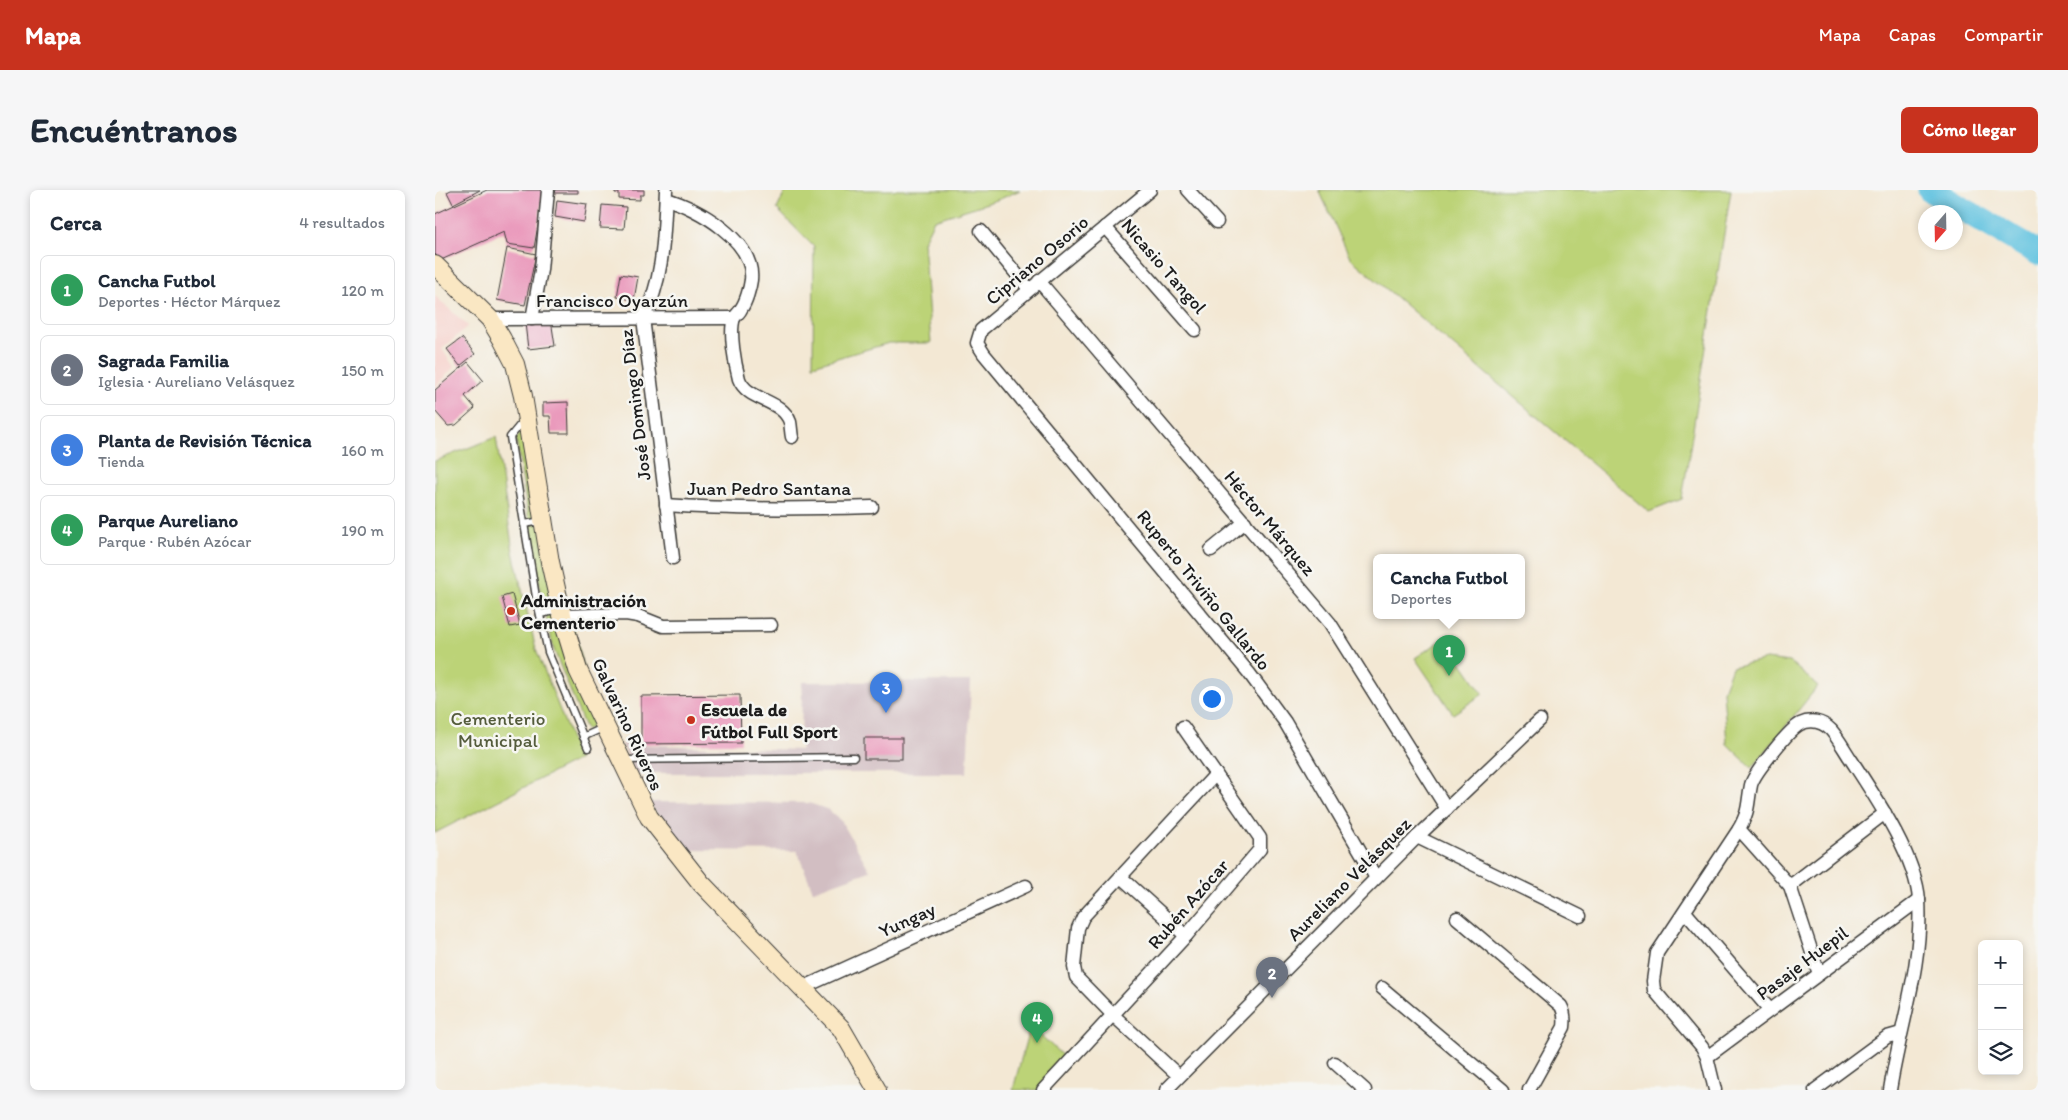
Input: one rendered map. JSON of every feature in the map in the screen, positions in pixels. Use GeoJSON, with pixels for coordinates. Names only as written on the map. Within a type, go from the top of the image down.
{"type":"FeatureCollection","features":[{"type":"Feature","properties":{"kind":"street"},"geometry":{"type":"LineString","coordinates":[[532,319],[541,270],[548,190]]}},
{"type":"Feature","properties":{"kind":"street","name":"Cipriano Osorio"},"geometry":{"type":"LineString","coordinates":[[977,343],[981,330],[1150,190]]}},
{"type":"Feature","properties":{"kind":"street"},"geometry":{"type":"LineString","coordinates":[[1188,190],[1217,222]]}},
{"type":"Feature","properties":{"kind":"street"},"geometry":{"type":"LineString","coordinates":[[666,195],[710,220],[736,241],[748,257],[751,280],[743,308],[734,318],[734,359],[740,381],[747,390],[783,410],[789,421],[792,437]]}},
{"type":"Feature","properties":{"kind":"street","name":"José Domingo Díaz"},"geometry":{"type":"LineString","coordinates":[[666,195],[662,252],[656,287],[651,305],[643,318],[673,558]]}},
{"type":"Feature","properties":{"kind":"street","name":"Nicasio Tangol"},"geometry":{"type":"LineString","coordinates":[[1105,227],[1195,330]]}},
{"type":"Feature","properties":{"kind":"street","name":"Héctor Márquez"},"geometry":{"type":"LineString","coordinates":[[981,232],[1034,285],[1245,522],[1331,623],[1447,809]]}},
{"type":"Feature","properties":{"kind":"street","name":"Galvarino Riveros"},"geometry":{"type":"LineString","coordinates":[[435,266],[490,319],[515,364],[527,417],[550,562],[561,613],[578,670],[649,817],[701,882],[841,1028],[877,1090]]}},
{"type":"Feature","properties":{"kind":"street","name":"Francisco Oyarzún"},"geometry":{"type":"LineString","coordinates":[[490,319],[734,318]]}},
{"type":"Feature","properties":{"kind":"street","name":"Ruperto Triviño Gallardo"},"geometry":{"type":"LineString","coordinates":[[977,343],[984,354],[1249,673],[1285,722],[1376,878]]}},
{"type":"Feature","properties":{"kind":"street","name":"Juan Pedro Santana"},"geometry":{"type":"LineString","coordinates":[[666,505],[707,508],[787,509],[872,507]]}},
{"type":"Feature","properties":{"kind":"street"},"geometry":{"type":"LineString","coordinates":[[1211,550],[1245,522]]}},
{"type":"Feature","properties":{"kind":"street"},"geometry":{"type":"LineString","coordinates":[[561,613],[626,614],[638,616],[663,626],[771,625]]}},
{"type":"Feature","properties":{"kind":"street","name":"Aureliano Velásquez"},"geometry":{"type":"LineString","coordinates":[[1166,1090],[1417,837],[1540,720]]}},
{"type":"Feature","properties":{"kind":"street"},"geometry":{"type":"LineString","coordinates":[[1715,1090],[1707,1057],[1702,1047],[1654,990],[1653,981],[1657,954],[1739,829],[1749,810],[1751,785],[1755,777],[1787,734],[1808,720],[1817,721],[1831,730],[1885,813],[1918,887],[1919,950],[1890,1090]]}},
{"type":"Feature","properties":{"kind":"street","name":"Rubén Azócar"},"geometry":{"type":"LineString","coordinates":[[1043,1090],[1187,936],[1260,849],[1260,838],[1183,727]]}},
{"type":"Feature","properties":{"kind":"street"},"geometry":{"type":"LineString","coordinates":[[1179,1076],[1113,1015],[1076,977],[1074,967],[1078,928],[1083,917],[1122,878],[1216,774]]}},
{"type":"Feature","properties":{"kind":"street"},"geometry":{"type":"LineString","coordinates":[[1790,886],[1885,813]]}},
{"type":"Feature","properties":{"kind":"street"},"geometry":{"type":"LineString","coordinates":[[1739,829],[1790,886],[1819,974]]}},
{"type":"Feature","properties":{"kind":"street"},"geometry":{"type":"LineString","coordinates":[[1417,837],[1580,916]]}},
{"type":"Feature","properties":{"kind":"street"},"geometry":{"type":"LineString","coordinates":[[1122,878],[1187,936]]}},
{"type":"Feature","properties":{"kind":"street","name":"Yungay"},"geometry":{"type":"LineString","coordinates":[[802,988],[1026,886]]}},
{"type":"Feature","properties":{"kind":"street","name":"Pasaje Huepil"},"geometry":{"type":"LineString","coordinates":[[1707,1057],[1919,900]]}},
{"type":"Feature","properties":{"kind":"street"},"geometry":{"type":"LineString","coordinates":[[1686,912],[1770,1010]]}},
{"type":"Feature","properties":{"kind":"street"},"geometry":{"type":"LineString","coordinates":[[1457,918],[1561,1006],[1563,1010],[1564,1027],[1529,1090]]}},
{"type":"Feature","properties":{"kind":"street"},"geometry":{"type":"LineString","coordinates":[[1382,988],[1503,1090]]}},
{"type":"Feature","properties":{"kind":"street"},"geometry":{"type":"LineString","coordinates":[[1815,1090],[1887,1037],[1901,1033]]}},
{"type":"Feature","properties":{"kind":"street"},"geometry":{"type":"LineString","coordinates":[[1335,1063],[1365,1090]]}},
{"type":"Feature","properties":{"kind":"lane"},"geometry":{"type":"LineString","coordinates":[[527,417],[510,437],[540,614],[549,652],[588,748]]}},
{"type":"Feature","properties":{"kind":"lane"},"geometry":{"type":"LineString","coordinates":[[524,524],[544,521]]}},
{"type":"Feature","properties":{"kind":"lane"},"geometry":{"type":"LineString","coordinates":[[540,614],[561,613]]}},
{"type":"Feature","properties":{"kind":"lane"},"geometry":{"type":"LineString","coordinates":[[583,737],[605,727]]}},
{"type":"Feature","properties":{"kind":"lane"},"geometry":{"type":"LineString","coordinates":[[621,760],[854,758]]}},
{"type":"Feature","properties":{"kind":"shaded area"},"geometry":{"type":"Polygon","coordinates":[[[435,296],[468,326],[442,349],[454,367],[435,387],[435,296]]]}},
{"type":"Feature","properties":{"kind":"shaded area"},"geometry":{"type":"Polygon","coordinates":[[[971,681],[967,773],[636,773],[622,744],[801,750],[802,682],[971,681]]]}},
{"type":"Feature","properties":{"kind":"shaded area"},"geometry":{"type":"Polygon","coordinates":[[[649,802],[809,803],[829,810],[842,822],[870,871],[813,891],[797,851],[683,850],[649,802]]]}},
{"type":"Feature","properties":{"kind":"green space"},"geometry":{"type":"Polygon","coordinates":[[[786,190],[1020,190],[1000,199],[934,220],[923,242],[931,343],[889,343],[813,365],[814,247],[777,209],[786,190]]]}},
{"type":"Feature","properties":{"kind":"green space"},"geometry":{"type":"Polygon","coordinates":[[[1319,190],[1731,190],[1682,499],[1649,512],[1350,258],[1319,190]]]}},
{"type":"Feature","properties":{"kind":"green space"},"geometry":{"type":"Polygon","coordinates":[[[523,430],[598,724],[586,730],[554,650],[541,596],[516,439],[523,430]]]}},
{"type":"Feature","properties":{"kind":"green space","name":"Cementerio Municipal"},"geometry":{"type":"Polygon","coordinates":[[[496,437],[513,552],[536,649],[579,759],[435,833],[435,461],[496,437]]]}},
{"type":"Feature","properties":{"kind":"green space"},"geometry":{"type":"Polygon","coordinates":[[[1445,638],[1483,694],[1453,714],[1415,658],[1445,638]]]}},
{"type":"Feature","properties":{"kind":"green space"},"geometry":{"type":"Polygon","coordinates":[[[1766,659],[1790,662],[1818,686],[1752,768],[1727,744],[1723,691],[1732,667],[1766,659]]]}},
{"type":"Feature","properties":{"kind":"green space"},"geometry":{"type":"Polygon","coordinates":[[[1030,1025],[1069,1062],[1043,1090],[1013,1090],[1030,1025]]]}},
{"type":"Feature","properties":{"kind":"building"},"geometry":{"type":"Polygon","coordinates":[[[451,190],[480,190],[453,204],[447,192],[451,190]]]}},
{"type":"Feature","properties":{"kind":"building"},"geometry":{"type":"Polygon","coordinates":[[[487,190],[544,190],[534,248],[507,244],[504,232],[441,260],[435,254],[435,214],[487,190]]]}},
{"type":"Feature","properties":{"kind":"building"},"geometry":{"type":"Polygon","coordinates":[[[556,190],[578,190],[578,193],[555,193],[556,190]]]}},
{"type":"Feature","properties":{"kind":"building"},"geometry":{"type":"Polygon","coordinates":[[[615,190],[644,190],[644,195],[640,195],[640,200],[619,199],[619,193],[615,193],[615,190]]]}},
{"type":"Feature","properties":{"kind":"building"},"geometry":{"type":"Polygon","coordinates":[[[557,200],[587,204],[584,222],[555,217],[557,200]]]}},
{"type":"Feature","properties":{"kind":"building"},"geometry":{"type":"Polygon","coordinates":[[[602,205],[626,207],[624,229],[600,228],[602,205]]]}},
{"type":"Feature","properties":{"kind":"building"},"geometry":{"type":"Polygon","coordinates":[[[507,248],[536,254],[525,305],[497,300],[507,248]]]}},
{"type":"Feature","properties":{"kind":"building"},"geometry":{"type":"Polygon","coordinates":[[[621,274],[638,277],[634,300],[617,297],[621,274]]]}},
{"type":"Feature","properties":{"kind":"building"},"geometry":{"type":"Polygon","coordinates":[[[551,320],[555,346],[528,349],[525,323],[551,320]]]}},
{"type":"Feature","properties":{"kind":"building"},"geometry":{"type":"Polygon","coordinates":[[[462,338],[475,354],[460,366],[447,349],[462,338]]]}},
{"type":"Feature","properties":{"kind":"building"},"geometry":{"type":"Polygon","coordinates":[[[468,362],[483,380],[465,396],[475,408],[456,425],[448,426],[435,411],[435,390],[468,362]]]}},
{"type":"Feature","properties":{"kind":"building"},"geometry":{"type":"Polygon","coordinates":[[[568,402],[569,433],[551,433],[550,416],[543,416],[543,403],[568,402]]]}},
{"type":"Feature","properties":{"kind":"building","name":"Administración Cementerio"},"geometry":{"type":"Polygon","coordinates":[[[512,594],[520,625],[510,627],[502,597],[512,594]]]}},
{"type":"Feature","properties":{"kind":"building","name":"Escuela de Fútbol Full Sport"},"geometry":{"type":"Polygon","coordinates":[[[740,695],[741,743],[641,744],[641,696],[740,695]]]}},
{"type":"Feature","properties":{"kind":"building"},"geometry":{"type":"Polygon","coordinates":[[[864,738],[902,738],[902,759],[864,759],[864,738]]]}},
{"type":"Feature","properties":{"kind":"waterway"},"geometry":{"type":"LineString","coordinates":[[1930,190],[2038,253]]}},
{"type":"Feature","properties":{"kind":"place","name":"Administración Cementerio"},"geometry":{"type":"Point","coordinates":[511,611]}},
{"type":"Feature","properties":{"kind":"place","name":"Cancha Futbol"},"geometry":{"type":"Point","coordinates":[1449,676]}},
{"type":"Feature","properties":{"kind":"place","name":"Planta de Revisión Técnica"},"geometry":{"type":"Point","coordinates":[886,713]}},
{"type":"Feature","properties":{"kind":"place","name":"Escuela de Fútbol Full Sport"},"geometry":{"type":"Point","coordinates":[691,720]}},
{"type":"Feature","properties":{"kind":"place","name":"Sagrada Familia"},"geometry":{"type":"Point","coordinates":[1272,998]}},
{"type":"Feature","properties":{"kind":"place","name":"Parque Aureliano"},"geometry":{"type":"Point","coordinates":[1037,1043]}}]}
